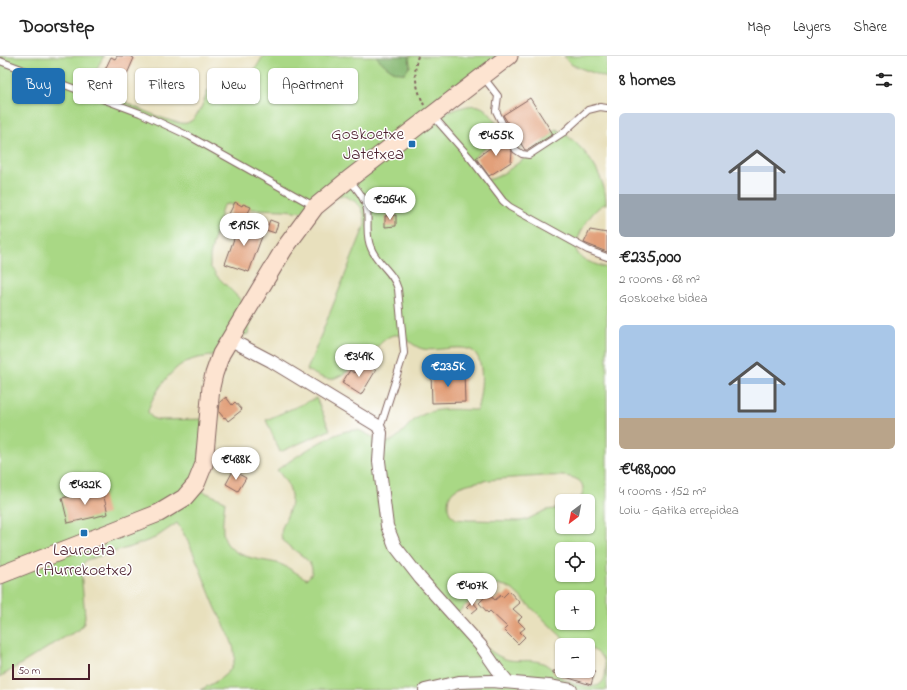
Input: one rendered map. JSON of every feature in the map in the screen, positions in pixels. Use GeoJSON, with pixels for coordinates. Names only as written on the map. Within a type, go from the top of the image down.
{"type":"FeatureCollection","features":[{"type":"Feature","properties":{"kind":"street"},"geometry":{"type":"LineString","coordinates":[[0,575],[160,513],[179,502],[191,492],[204,464],[211,387],[221,354],[284,249],[315,207],[349,179],[510,56]]}},
{"type":"Feature","properties":{"kind":"street"},"geometry":{"type":"LineString","coordinates":[[230,339],[271,361],[378,426],[381,433],[380,461],[387,526],[395,546],[420,578],[481,646],[508,682]]}},
{"type":"Feature","properties":{"kind":"street"},"geometry":{"type":"LineString","coordinates":[[425,690],[459,682],[491,681],[549,686],[571,690]]}},
{"type":"Feature","properties":{"kind":"lane"},"geometry":{"type":"LineString","coordinates":[[0,61],[140,112],[189,136],[315,207]]}},
{"type":"Feature","properties":{"kind":"lane"},"geometry":{"type":"LineString","coordinates":[[483,77],[498,96],[496,111],[516,150],[522,154],[529,155],[542,147],[564,132],[588,110],[600,107],[607,108]]}},
{"type":"Feature","properties":{"kind":"lane"},"geometry":{"type":"LineString","coordinates":[[432,115],[471,159],[510,207],[588,250],[607,257]]}},
{"type":"Feature","properties":{"kind":"lane"},"geometry":{"type":"LineString","coordinates":[[349,179],[363,198],[367,211],[367,228],[371,248],[377,258],[396,280],[398,289],[404,354],[382,422],[378,426]]}},
{"type":"Feature","properties":{"kind":"path"},"geometry":{"type":"LineString","coordinates":[[418,56],[415,73],[419,93],[427,109],[432,115]]}},
{"type":"Feature","properties":{"kind":"green space"},"geometry":{"type":"Polygon","coordinates":[[[0,56],[104,56],[98,68],[73,68],[73,104],[127,104],[127,102],[168,120],[187,123],[195,118],[203,104],[207,93],[207,104],[260,104],[260,68],[256,68],[263,56],[376,56],[393,71],[405,73],[410,66],[409,56],[498,56],[439,96],[433,101],[432,105],[447,112],[474,105],[479,106],[489,113],[496,124],[498,132],[492,143],[475,156],[473,162],[477,173],[482,178],[486,179],[491,179],[498,176],[516,165],[556,129],[574,141],[583,150],[597,170],[605,193],[606,204],[596,210],[585,224],[576,247],[577,252],[582,258],[607,268],[607,690],[200,690],[215,682],[229,671],[235,655],[228,632],[214,604],[193,552],[177,523],[155,538],[134,546],[86,560],[81,567],[85,616],[84,623],[79,630],[0,677],[0,56]],[[342,195],[302,212],[250,209],[228,204],[224,205],[210,256],[210,266],[217,276],[248,309],[251,321],[248,334],[234,340],[213,355],[192,359],[179,366],[162,384],[153,399],[148,412],[152,418],[158,420],[208,419],[202,491],[225,501],[223,532],[225,540],[236,552],[252,558],[281,564],[307,579],[312,573],[312,567],[303,557],[285,543],[281,536],[290,507],[291,495],[287,483],[277,470],[315,445],[337,434],[347,431],[356,430],[364,432],[385,443],[396,438],[412,422],[427,413],[451,409],[477,410],[482,376],[478,358],[474,352],[468,349],[423,349],[415,346],[405,338],[398,335],[394,335],[384,340],[349,371],[335,378],[323,378],[307,370],[365,225],[360,206],[353,200],[342,195]],[[543,476],[482,481],[470,483],[460,487],[451,493],[448,505],[450,514],[456,519],[520,521],[526,520],[546,510],[555,509],[555,534],[595,534],[595,494],[583,494],[582,484],[573,478],[567,476],[543,476]],[[499,585],[470,601],[457,614],[480,641],[494,653],[509,660],[536,661],[545,664],[555,672],[555,678],[562,678],[576,684],[586,686],[600,685],[604,679],[605,666],[603,658],[595,651],[595,638],[563,638],[513,590],[506,586],[499,585]]]}},
{"type":"Feature","properties":{"kind":"green space"},"geometry":{"type":"Polygon","coordinates":[[[376,56],[409,56],[410,66],[405,73],[393,71],[376,56]]]}},
{"type":"Feature","properties":{"kind":"green space"},"geometry":{"type":"Polygon","coordinates":[[[564,56],[607,56],[607,78],[572,65],[564,56]]]}},
{"type":"Feature","properties":{"kind":"green space"},"geometry":{"type":"Polygon","coordinates":[[[316,398],[330,430],[280,452],[266,420],[316,398]]]}},
{"type":"Feature","properties":{"kind":"building"},"geometry":{"type":"Polygon","coordinates":[[[117,56],[129,56],[134,58],[127,74],[127,68],[106,68],[111,57],[115,59],[117,56]]]}},
{"type":"Feature","properties":{"kind":"building"},"geometry":{"type":"Polygon","coordinates":[[[530,98],[553,134],[528,150],[525,150],[503,115],[530,98]]]}},
{"type":"Feature","properties":{"kind":"building"},"geometry":{"type":"Polygon","coordinates":[[[504,138],[512,152],[511,162],[489,176],[476,158],[504,138]]]}},
{"type":"Feature","properties":{"kind":"building"},"geometry":{"type":"Polygon","coordinates":[[[235,202],[242,206],[243,204],[251,207],[244,221],[229,214],[235,202]]]}},
{"type":"Feature","properties":{"kind":"building"},"geometry":{"type":"Polygon","coordinates":[[[396,215],[396,226],[385,227],[385,216],[396,215]]]}},
{"type":"Feature","properties":{"kind":"building"},"geometry":{"type":"Polygon","coordinates":[[[270,220],[278,223],[275,233],[266,230],[270,220]]]}},
{"type":"Feature","properties":{"kind":"building"},"geometry":{"type":"Polygon","coordinates":[[[240,222],[264,231],[249,272],[225,264],[240,222]]]}},
{"type":"Feature","properties":{"kind":"building"},"geometry":{"type":"Polygon","coordinates":[[[590,230],[607,233],[607,252],[584,243],[590,230]]]}},
{"type":"Feature","properties":{"kind":"building"},"geometry":{"type":"Polygon","coordinates":[[[361,361],[376,370],[361,395],[342,383],[350,370],[354,373],[361,361]]]}},
{"type":"Feature","properties":{"kind":"building"},"geometry":{"type":"Polygon","coordinates":[[[464,372],[465,402],[432,403],[431,373],[464,372]]]}},
{"type":"Feature","properties":{"kind":"building"},"geometry":{"type":"Polygon","coordinates":[[[226,397],[232,405],[235,402],[242,410],[228,421],[219,412],[220,402],[226,397]]]}},
{"type":"Feature","properties":{"kind":"building"},"geometry":{"type":"Polygon","coordinates":[[[233,471],[246,478],[238,491],[226,484],[233,471]]]}},
{"type":"Feature","properties":{"kind":"building"},"geometry":{"type":"Polygon","coordinates":[[[102,489],[108,514],[68,523],[62,498],[102,489]]]}},
{"type":"Feature","properties":{"kind":"building"},"geometry":{"type":"Polygon","coordinates":[[[509,591],[520,603],[513,609],[522,617],[518,621],[525,628],[520,632],[525,637],[518,644],[504,630],[507,627],[490,611],[488,613],[479,603],[488,594],[495,600],[501,595],[503,597],[509,591]]]}},
{"type":"Feature","properties":{"kind":"building"},"geometry":{"type":"Polygon","coordinates":[[[472,601],[478,608],[472,613],[466,607],[472,601]]]}},
{"type":"Feature","properties":{"kind":"building"},"geometry":{"type":"Polygon","coordinates":[[[569,678],[593,678],[591,685],[569,678]]]}},
{"type":"Feature","properties":{"kind":"place","name":"Goskoetxe Jatetxea"},"geometry":{"type":"Point","coordinates":[412,144]}},
{"type":"Feature","properties":{"kind":"place","name":"Lauroeta (Aurrekoetxe)"},"geometry":{"type":"Point","coordinates":[84,533]}}]}
